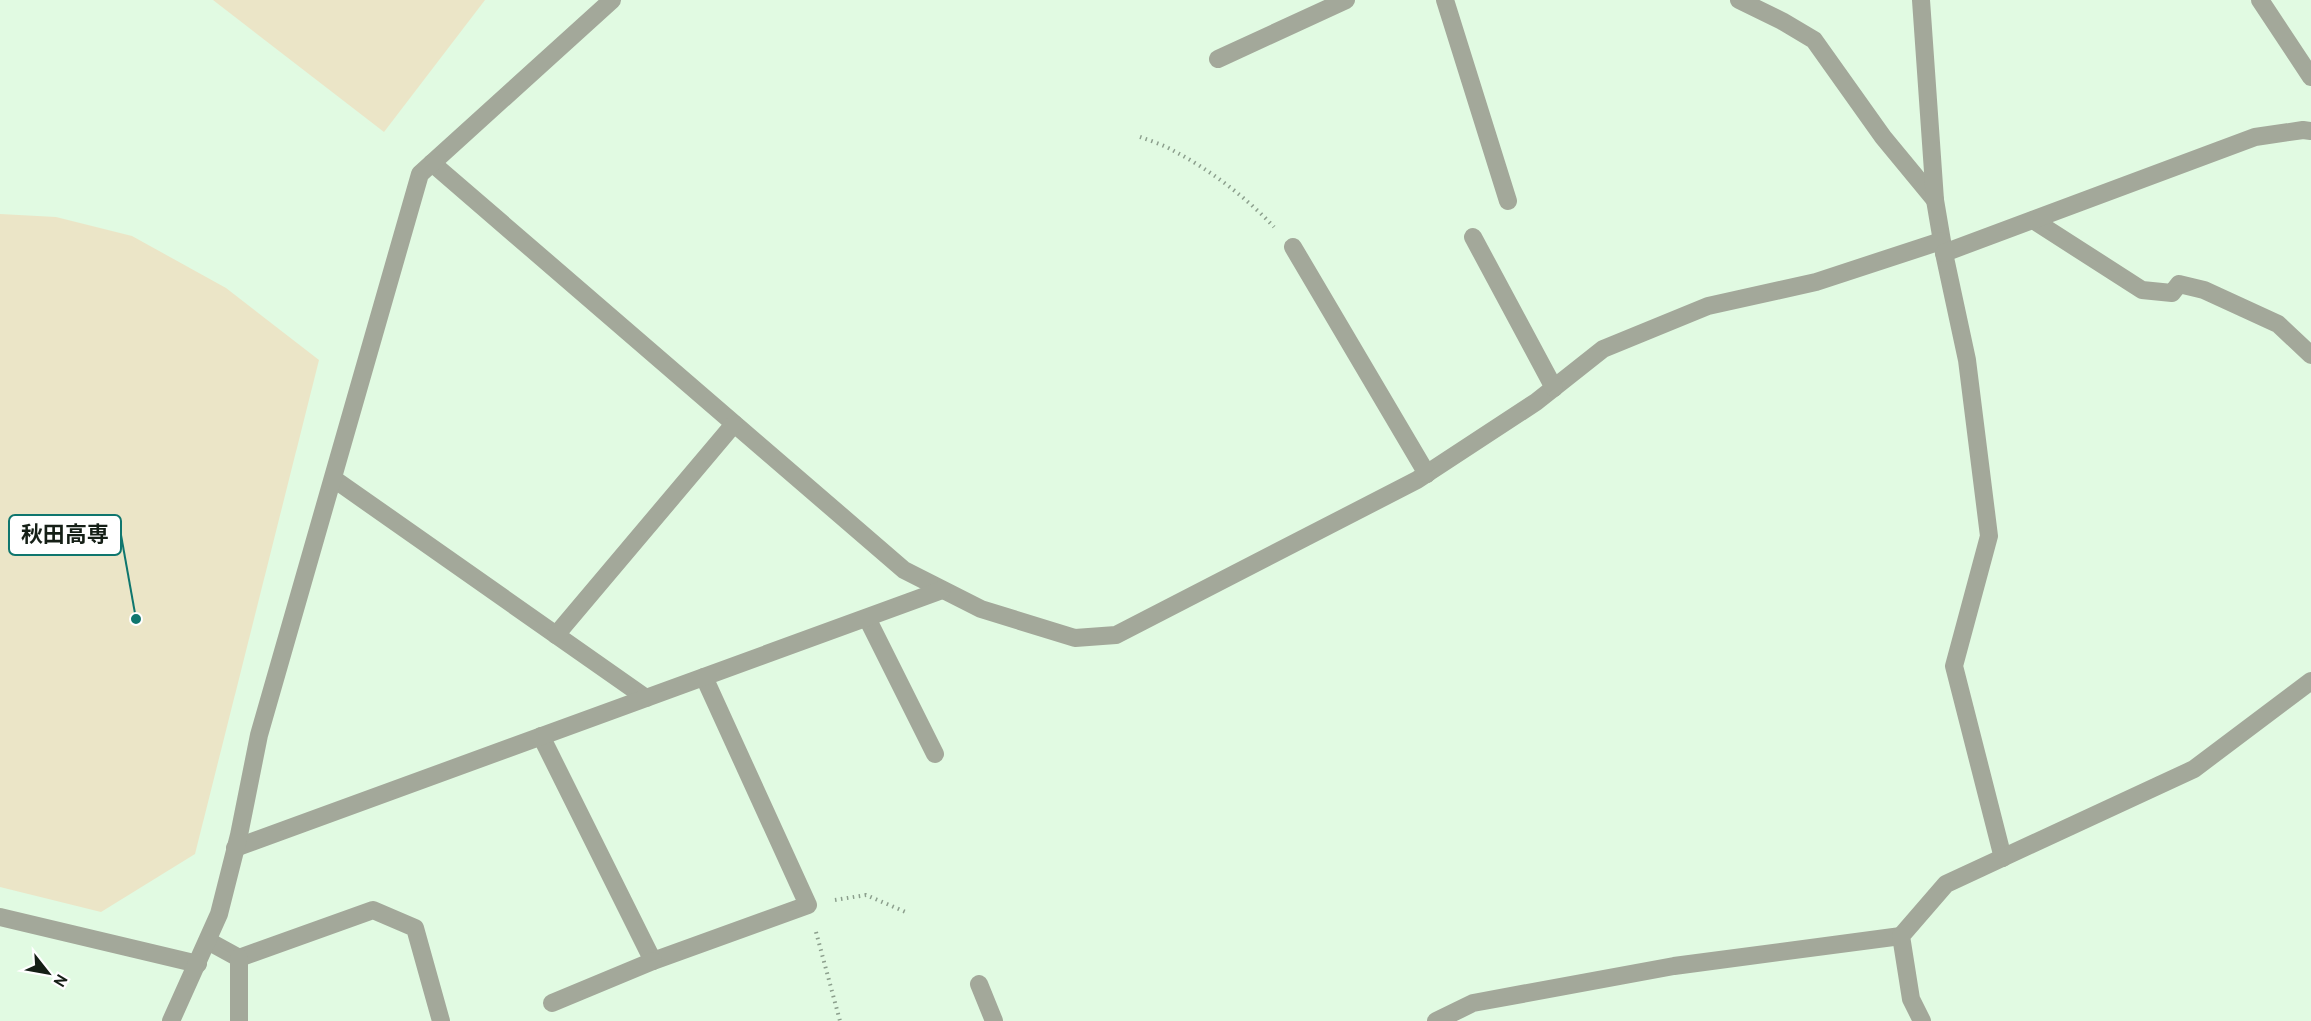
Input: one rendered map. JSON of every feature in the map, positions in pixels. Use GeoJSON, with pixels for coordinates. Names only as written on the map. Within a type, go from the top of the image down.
{"type":"FeatureCollection","features":[{"type":"Feature","properties":{"kind":"street"},"geometry":{"type":"LineString","coordinates":[[171,1021],[219,914],[236,848],[259,735],[420,174],[612,0]]}},
{"type":"Feature","properties":{"kind":"street"},"geometry":{"type":"LineString","coordinates":[[1218,59],[1346,0]]}},
{"type":"Feature","properties":{"kind":"street"},"geometry":{"type":"LineString","coordinates":[[1445,0],[1508,201]]}},
{"type":"Feature","properties":{"kind":"street"},"geometry":{"type":"LineString","coordinates":[[1738,0],[1782,21],[1814,40],[1882,137],[1935,200]]}},
{"type":"Feature","properties":{"kind":"street"},"geometry":{"type":"LineString","coordinates":[[1922,0],[1935,200],[1942,247],[1967,360],[1989,536],[1954,666],[2003,858]]}},
{"type":"Feature","properties":{"kind":"street"},"geometry":{"type":"LineString","coordinates":[[2260,0],[2311,76]]}},
{"type":"Feature","properties":{"kind":"street"},"geometry":{"type":"LineString","coordinates":[[432,163],[904,570],[981,609],[1075,638],[1116,635],[1164,612],[1427,474],[1536,402],[1604,349],[1708,306],[1816,282],[2033,220],[2255,137],[2303,130],[2311,131]]}},
{"type":"Feature","properties":{"kind":"street"},"geometry":{"type":"LineString","coordinates":[[2033,220],[2142,290],[2172,293],[2180,284],[2204,290],[2278,324],[2311,355]]}},
{"type":"Feature","properties":{"kind":"street"},"geometry":{"type":"LineString","coordinates":[[1473,237],[1554,388]]}},
{"type":"Feature","properties":{"kind":"street"},"geometry":{"type":"LineString","coordinates":[[1293,247],[1427,474]]}},
{"type":"Feature","properties":{"kind":"street"},"geometry":{"type":"LineString","coordinates":[[556,635],[734,424]]}},
{"type":"Feature","properties":{"kind":"street"},"geometry":{"type":"LineString","coordinates":[[334,479],[646,698]]}},
{"type":"Feature","properties":{"kind":"street"},"geometry":{"type":"LineString","coordinates":[[236,848],[942,590]]}},
{"type":"Feature","properties":{"kind":"street"},"geometry":{"type":"LineString","coordinates":[[867,618],[935,754]]}},
{"type":"Feature","properties":{"kind":"street"},"geometry":{"type":"LineString","coordinates":[[552,1003],[653,961],[808,905],[704,677]]}},
{"type":"Feature","properties":{"kind":"street"},"geometry":{"type":"LineString","coordinates":[[1436,1021],[1473,1003],[1591,981],[1674,966],[1901,936],[1946,884],[2194,770],[2311,681]]}},
{"type":"Feature","properties":{"kind":"street"},"geometry":{"type":"LineString","coordinates":[[541,736],[653,961]]}},
{"type":"Feature","properties":{"kind":"street"},"geometry":{"type":"LineString","coordinates":[[208,941],[239,958],[373,910],[415,928],[441,1021]]}},
{"type":"Feature","properties":{"kind":"street"},"geometry":{"type":"LineString","coordinates":[[0,917],[198,964]]}},
{"type":"Feature","properties":{"kind":"street"},"geometry":{"type":"LineString","coordinates":[[1901,936],[1911,999],[1922,1021]]}},
{"type":"Feature","properties":{"kind":"street"},"geometry":{"type":"LineString","coordinates":[[238,1021],[239,958]]}},
{"type":"Feature","properties":{"kind":"street"},"geometry":{"type":"LineString","coordinates":[[979,984],[994,1021]]}},
{"type":"Feature","properties":{"kind":"path"},"geometry":{"type":"LineString","coordinates":[[1140,137],[1173,150],[1252,204],[1293,247]]}},
{"type":"Feature","properties":{"kind":"path"},"geometry":{"type":"LineString","coordinates":[[840,1021],[808,905],[866,895],[908,913]]}},
{"type":"Feature","properties":{"kind":"shaded area"},"geometry":{"type":"Polygon","coordinates":[[[213,0],[485,0],[384,132],[213,0]]]}},
{"type":"Feature","properties":{"kind":"shaded area"},"geometry":{"type":"Polygon","coordinates":[[[0,214],[56,217],[132,236],[226,288],[319,360],[195,854],[101,912],[0,887],[0,214]]]}},
{"type":"Feature","properties":{"kind":"place","name":"秋田高専"},"geometry":{"type":"Point","coordinates":[136,619]}}]}
